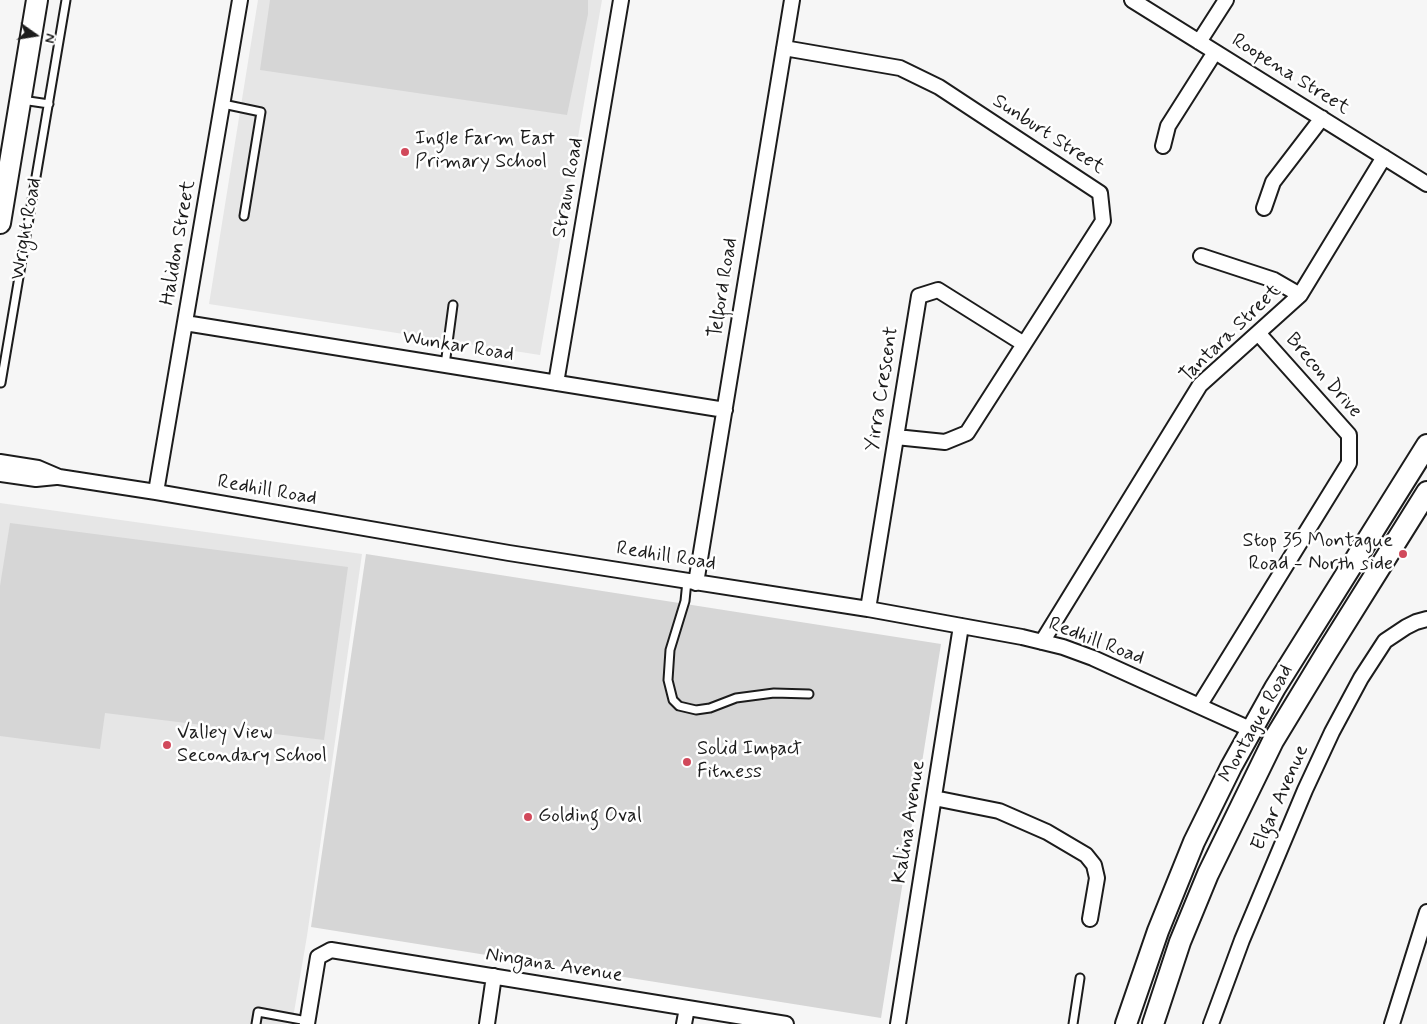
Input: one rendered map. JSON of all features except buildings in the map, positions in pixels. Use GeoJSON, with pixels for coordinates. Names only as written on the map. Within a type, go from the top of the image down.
{"type":"FeatureCollection","features":[{"type":"Feature","properties":{"kind":"main road","name":"Wright Road"},"geometry":{"type":"LineString","coordinates":[[1,217],[37,0]]}},
{"type":"Feature","properties":{"kind":"main road","name":"Montague Road"},"geometry":{"type":"LineString","coordinates":[[1126,1024],[1158,931],[1194,842],[1231,766],[1275,688],[1427,445]]}},
{"type":"Feature","properties":{"kind":"main road"},"geometry":{"type":"LineString","coordinates":[[1399,490],[1424,502]]}},
{"type":"Feature","properties":{"kind":"main road","name":"Montague Road"},"geometry":{"type":"LineString","coordinates":[[1153,1024],[1180,942],[1208,874],[1274,740],[1327,652],[1424,502]]}},
{"type":"Feature","properties":{"kind":"main road"},"geometry":{"type":"LineString","coordinates":[[1252,730],[1274,740]]}},
{"type":"Feature","properties":{"kind":"street","name":"Halidon Street"},"geometry":{"type":"LineString","coordinates":[[156,492],[240,0]]}},
{"type":"Feature","properties":{"kind":"street","name":"Straun Road"},"geometry":{"type":"LineString","coordinates":[[556,383],[621,0]]}},
{"type":"Feature","properties":{"kind":"street","name":"Telford Road"},"geometry":{"type":"LineString","coordinates":[[691,582],[725,410],[792,0]]}},
{"type":"Feature","properties":{"kind":"street","name":"Roopena Street"},"geometry":{"type":"LineString","coordinates":[[1132,0],[1427,184]]}},
{"type":"Feature","properties":{"kind":"street"},"geometry":{"type":"LineString","coordinates":[[1199,42],[1226,0]]}},
{"type":"Feature","properties":{"kind":"street","name":"Sunburt Street"},"geometry":{"type":"LineString","coordinates":[[784,48],[900,68],[939,87],[1100,193],[1103,221],[967,433],[945,442],[896,437]]}},
{"type":"Feature","properties":{"kind":"street"},"geometry":{"type":"LineString","coordinates":[[1162,146],[1168,126],[1215,52]]}},
{"type":"Feature","properties":{"kind":"street"},"geometry":{"type":"LineString","coordinates":[[1264,208],[1273,182],[1322,118]]}},
{"type":"Feature","properties":{"kind":"street","name":"Tantara Street"},"geometry":{"type":"LineString","coordinates":[[1042,642],[1200,386],[1300,295],[1384,157]]}},
{"type":"Feature","properties":{"kind":"street"},"geometry":{"type":"LineString","coordinates":[[1201,256],[1274,280],[1300,295]]}},
{"type":"Feature","properties":{"kind":"street","name":"Yirra Crescent"},"geometry":{"type":"LineString","coordinates":[[868,609],[919,296],[938,290],[1024,344]]}},
{"type":"Feature","properties":{"kind":"street","name":"Wunkar Road"},"geometry":{"type":"LineString","coordinates":[[185,323],[725,410]]}},
{"type":"Feature","properties":{"kind":"street","name":"Brecon Drive"},"geometry":{"type":"LineString","coordinates":[[1200,706],[1349,463],[1349,435],[1258,333]]}},
{"type":"Feature","properties":{"kind":"street","name":"Redhill Road"},"geometry":{"type":"LineString","coordinates":[[0,462],[38,468],[59,477]]}},
{"type":"Feature","properties":{"kind":"street","name":"Redhill Road"},"geometry":{"type":"LineString","coordinates":[[0,474],[36,479],[59,477],[156,492],[691,582],[868,609],[1042,642],[1063,647],[1093,658],[1252,730]]}},
{"type":"Feature","properties":{"kind":"street","name":"Elgar Avenue"},"geometry":{"type":"LineString","coordinates":[[1211,1024],[1271,870],[1305,790],[1340,717],[1380,647],[1400,630],[1427,619]]}},
{"type":"Feature","properties":{"kind":"street","name":"Kalina Avenue"},"geometry":{"type":"LineString","coordinates":[[898,1024],[961,626]]}},
{"type":"Feature","properties":{"kind":"street"},"geometry":{"type":"LineString","coordinates":[[934,798],[999,811],[1047,832],[1086,855],[1094,865],[1097,878],[1090,919]]}},
{"type":"Feature","properties":{"kind":"street"},"geometry":{"type":"LineString","coordinates":[[1392,1024],[1427,912]]}},
{"type":"Feature","properties":{"kind":"street","name":"Ningana Avenue"},"geometry":{"type":"LineString","coordinates":[[307,1022],[318,957],[331,950],[786,1024]]}},
{"type":"Feature","properties":{"kind":"street"},"geometry":{"type":"LineString","coordinates":[[1413,956],[1427,960]]}},
{"type":"Feature","properties":{"kind":"street"},"geometry":{"type":"LineString","coordinates":[[486,1024],[494,976]]}},
{"type":"Feature","properties":{"kind":"street"},"geometry":{"type":"LineString","coordinates":[[684,1024],[687,1008]]}},
{"type":"Feature","properties":{"kind":"lane","name":"Wright Road"},"geometry":{"type":"LineString","coordinates":[[1,384],[66,0]]}},
{"type":"Feature","properties":{"kind":"lane"},"geometry":{"type":"LineString","coordinates":[[20,99],[49,104]]}},
{"type":"Feature","properties":{"kind":"lane"},"geometry":{"type":"LineString","coordinates":[[223,104],[261,112],[244,216]]}},
{"type":"Feature","properties":{"kind":"lane"},"geometry":{"type":"LineString","coordinates":[[445,365],[453,305]]}},
{"type":"Feature","properties":{"kind":"lane"},"geometry":{"type":"LineString","coordinates":[[691,582],[670,650],[668,680],[673,700],[680,706],[696,710],[710,708],[736,698],[774,693],[809,694]]}},
{"type":"Feature","properties":{"kind":"lane"},"geometry":{"type":"LineString","coordinates":[[1073,1024],[1080,978]]}},
{"type":"Feature","properties":{"kind":"lane"},"geometry":{"type":"LineString","coordinates":[[256,1024],[258,1012],[307,1022]]}},
{"type":"Feature","properties":{"kind":"shaded area","name":"Ingle Farm East Primary School"},"geometry":{"type":"Polygon","coordinates":[[[258,0],[602,0],[540,355],[209,304],[258,0]]]}},
{"type":"Feature","properties":{"kind":"shaded area"},"geometry":{"type":"Polygon","coordinates":[[[270,0],[588,0],[588,14],[567,115],[260,70],[270,0]]]}},
{"type":"Feature","properties":{"kind":"shaded area","name":"Valley View Secondary School"},"geometry":{"type":"Polygon","coordinates":[[[0,503],[362,554],[307,936],[292,1024],[0,1024],[0,503]]]}},
{"type":"Feature","properties":{"kind":"shaded area"},"geometry":{"type":"Polygon","coordinates":[[[10,523],[348,567],[324,740],[105,713],[100,749],[0,736],[0,586],[10,523]]]}},
{"type":"Feature","properties":{"kind":"shaded area"},"geometry":{"type":"Polygon","coordinates":[[[366,554],[941,644],[881,1018],[311,927],[366,554]]]}},
{"type":"Feature","properties":{"kind":"place","name":"Ingle Farm East Primary School"},"geometry":{"type":"Point","coordinates":[405,152]}},
{"type":"Feature","properties":{"kind":"place","name":"Stop 35 Montague Road - North side"},"geometry":{"type":"Point","coordinates":[1403,554]}},
{"type":"Feature","properties":{"kind":"place","name":"Valley View Secondary School"},"geometry":{"type":"Point","coordinates":[167,745]}},
{"type":"Feature","properties":{"kind":"place","name":"Solid Impact Fitness"},"geometry":{"type":"Point","coordinates":[687,762]}},
{"type":"Feature","properties":{"kind":"place","name":"Golding Oval"},"geometry":{"type":"Point","coordinates":[528,817]}}]}
